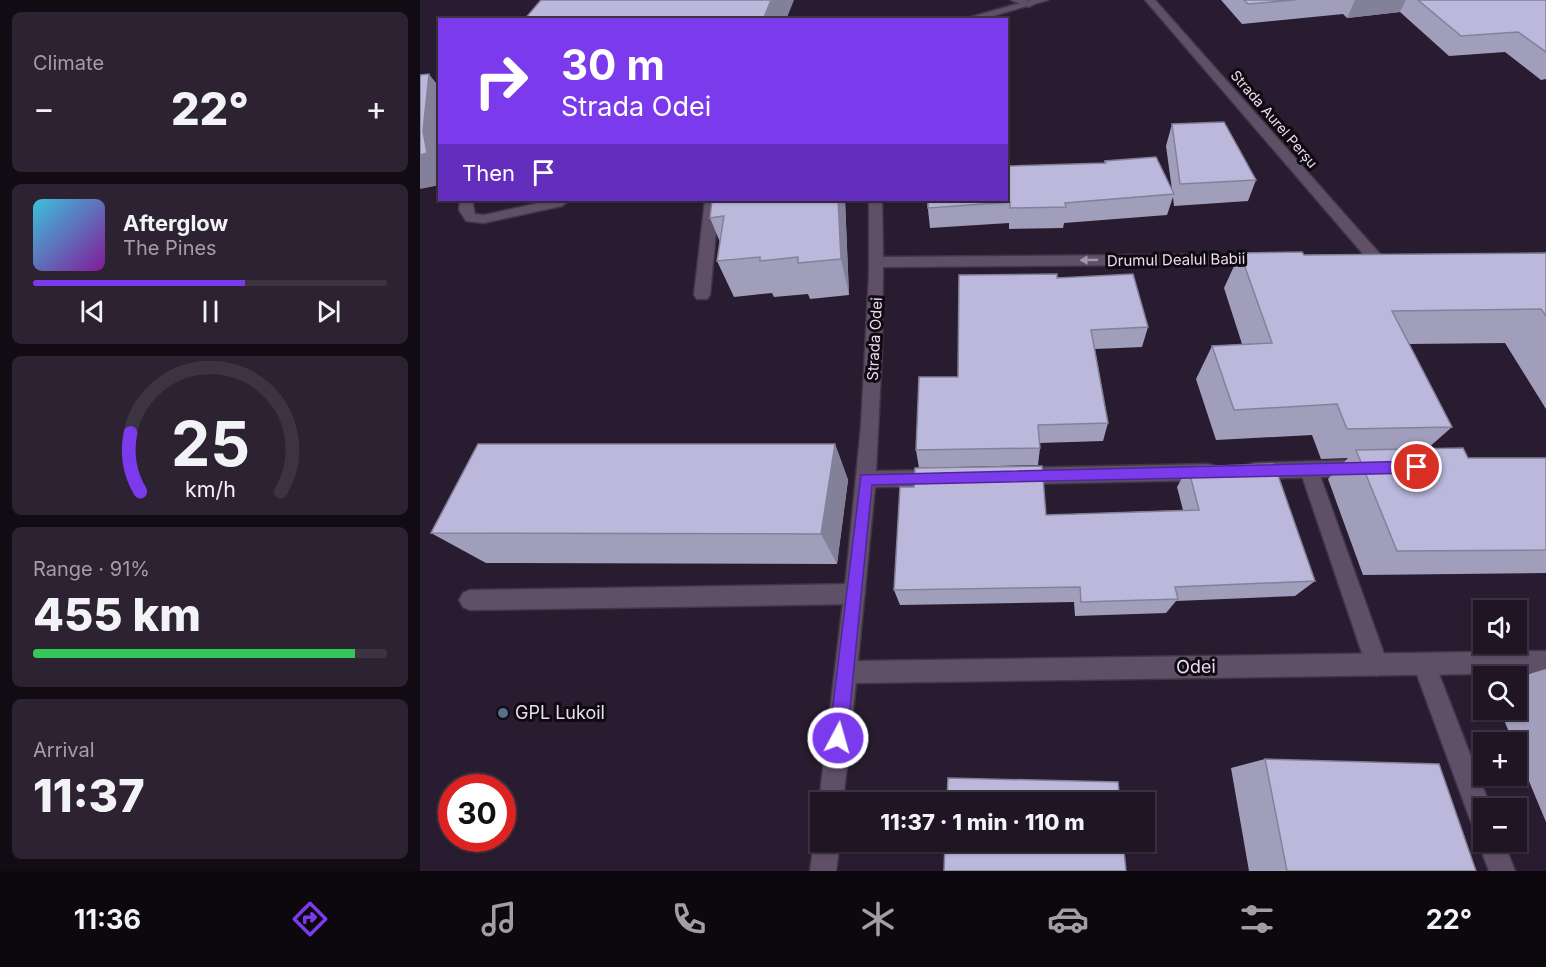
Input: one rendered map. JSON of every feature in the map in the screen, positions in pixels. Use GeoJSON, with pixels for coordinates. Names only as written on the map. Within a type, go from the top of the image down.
{"type":"FeatureCollection","features":[{"type":"Feature","properties":{"kind":"street"},"geometry":{"type":"LineString","coordinates":[[1016,0],[1029,4]]}},
{"type":"Feature","properties":{"kind":"street"},"geometry":{"type":"LineString","coordinates":[[973,18],[1043,0]]}},
{"type":"Feature","properties":{"kind":"street","name":"Strada Aurel Perșu"},"geometry":{"type":"LineString","coordinates":[[1150,0],[1381,258],[1352,258]]}},
{"type":"Feature","properties":{"kind":"street"},"geometry":{"type":"LineString","coordinates":[[466,201],[466,210],[471,218],[484,219],[561,201]]}},
{"type":"Feature","properties":{"kind":"street"},"geometry":{"type":"LineString","coordinates":[[702,295],[712,201]]}},
{"type":"Feature","properties":{"kind":"street","name":"Strada Odei"},"geometry":{"type":"LineString","coordinates":[[832,792],[866,479],[877,331],[878,262],[875,201]]}},
{"type":"Feature","properties":{"kind":"street","name":"Drumul Dealul Babii"},"geometry":{"type":"LineString","coordinates":[[878,262],[1269,259]]}},
{"type":"Feature","properties":{"kind":"street"},"geometry":{"type":"LineString","coordinates":[[998,476],[1377,468]]}},
{"type":"Feature","properties":{"kind":"street"},"geometry":{"type":"LineString","coordinates":[[1309,470],[1377,665]]}},
{"type":"Feature","properties":{"kind":"street"},"geometry":{"type":"LineString","coordinates":[[866,479],[962,477]]}},
{"type":"Feature","properties":{"kind":"street"},"geometry":{"type":"LineString","coordinates":[[470,600],[854,594]]}},
{"type":"Feature","properties":{"kind":"street","name":"Odei"},"geometry":{"type":"LineString","coordinates":[[845,672],[1546,663]]}},
{"type":"Feature","properties":{"kind":"street"},"geometry":{"type":"LineString","coordinates":[[1424,664],[1475,798]]}},
{"type":"Feature","properties":{"kind":"street"},"geometry":{"type":"LineString","coordinates":[[823,871],[826,852]]}},
{"type":"Feature","properties":{"kind":"street"},"geometry":{"type":"LineString","coordinates":[[1495,852],[1502,871]]}},
{"type":"Feature","properties":{"kind":"building"},"geometry":{"type":"Polygon","coordinates":[[[541,0],[771,0],[764,18],[526,18],[541,0]]]}},
{"type":"Feature","properties":{"kind":"building"},"geometry":{"type":"Polygon","coordinates":[[[1244,0],[1295,0],[1248,4],[1244,0]]]}},
{"type":"Feature","properties":{"kind":"building"},"geometry":{"type":"Polygon","coordinates":[[[1418,0],[1546,0],[1546,52],[1518,32],[1461,36],[1418,0]]]}},
{"type":"Feature","properties":{"kind":"building"},"geometry":{"type":"Polygon","coordinates":[[[429,74],[423,131],[427,153],[420,155],[420,75],[429,74]]]}},
{"type":"Feature","properties":{"kind":"building"},"geometry":{"type":"Polygon","coordinates":[[[1224,122],[1256,180],[1180,184],[1172,124],[1224,122]]]}},
{"type":"Feature","properties":{"kind":"building"},"geometry":{"type":"Polygon","coordinates":[[[1156,157],[1174,194],[1065,203],[1066,207],[1010,208],[1010,202],[928,208],[928,201],[1008,201],[1008,166],[1106,163],[1105,161],[1156,157]]]}},
{"type":"Feature","properties":{"kind":"building"},"geometry":{"type":"Polygon","coordinates":[[[712,201],[838,201],[841,259],[798,263],[798,257],[760,261],[760,257],[717,261],[724,216],[710,218],[712,201]]]}},
{"type":"Feature","properties":{"kind":"building"},"geometry":{"type":"Polygon","coordinates":[[[1302,252],[1304,255],[1546,253],[1546,316],[1541,309],[1392,311],[1452,427],[1347,429],[1337,404],[1234,410],[1212,346],[1272,343],[1240,253],[1302,252]]]}},
{"type":"Feature","properties":{"kind":"building"},"geometry":{"type":"Polygon","coordinates":[[[1057,274],[1057,278],[1133,274],[1148,327],[1091,330],[1108,423],[1038,425],[1040,448],[916,450],[919,377],[958,377],[959,275],[1057,274]]]}},
{"type":"Feature","properties":{"kind":"building"},"geometry":{"type":"Polygon","coordinates":[[[478,444],[835,444],[821,534],[431,533],[478,444]]]}},
{"type":"Feature","properties":{"kind":"building"},"geometry":{"type":"Polygon","coordinates":[[[1463,448],[1468,458],[1546,458],[1546,550],[1397,551],[1356,450],[1463,448]]]}},
{"type":"Feature","properties":{"kind":"building"},"geometry":{"type":"Polygon","coordinates":[[[1274,464],[1315,581],[1175,587],[1178,599],[1081,602],[1080,587],[894,590],[900,487],[914,487],[915,468],[1042,466],[1046,515],[1199,510],[1188,467],[1274,464]]]}},
{"type":"Feature","properties":{"kind":"building"},"geometry":{"type":"Polygon","coordinates":[[[1265,759],[1439,764],[1476,871],[1287,871],[1265,759]]]}},
{"type":"Feature","properties":{"kind":"building"},"geometry":{"type":"Polygon","coordinates":[[[948,778],[1118,782],[1119,792],[947,792],[948,778]]]}},
{"type":"Feature","properties":{"kind":"building"},"geometry":{"type":"Polygon","coordinates":[[[945,852],[1124,852],[1126,871],[944,871],[945,852]]]}},
{"type":"Feature","properties":{"kind":"place","name":"GPL Lukoil"},"geometry":{"type":"Point","coordinates":[503,713]}},
{"type":"Feature","properties":{"kind":"route"},"geometry":{"type":"LineString","coordinates":[[838,738],[866,479],[1417,467]]}}]}
